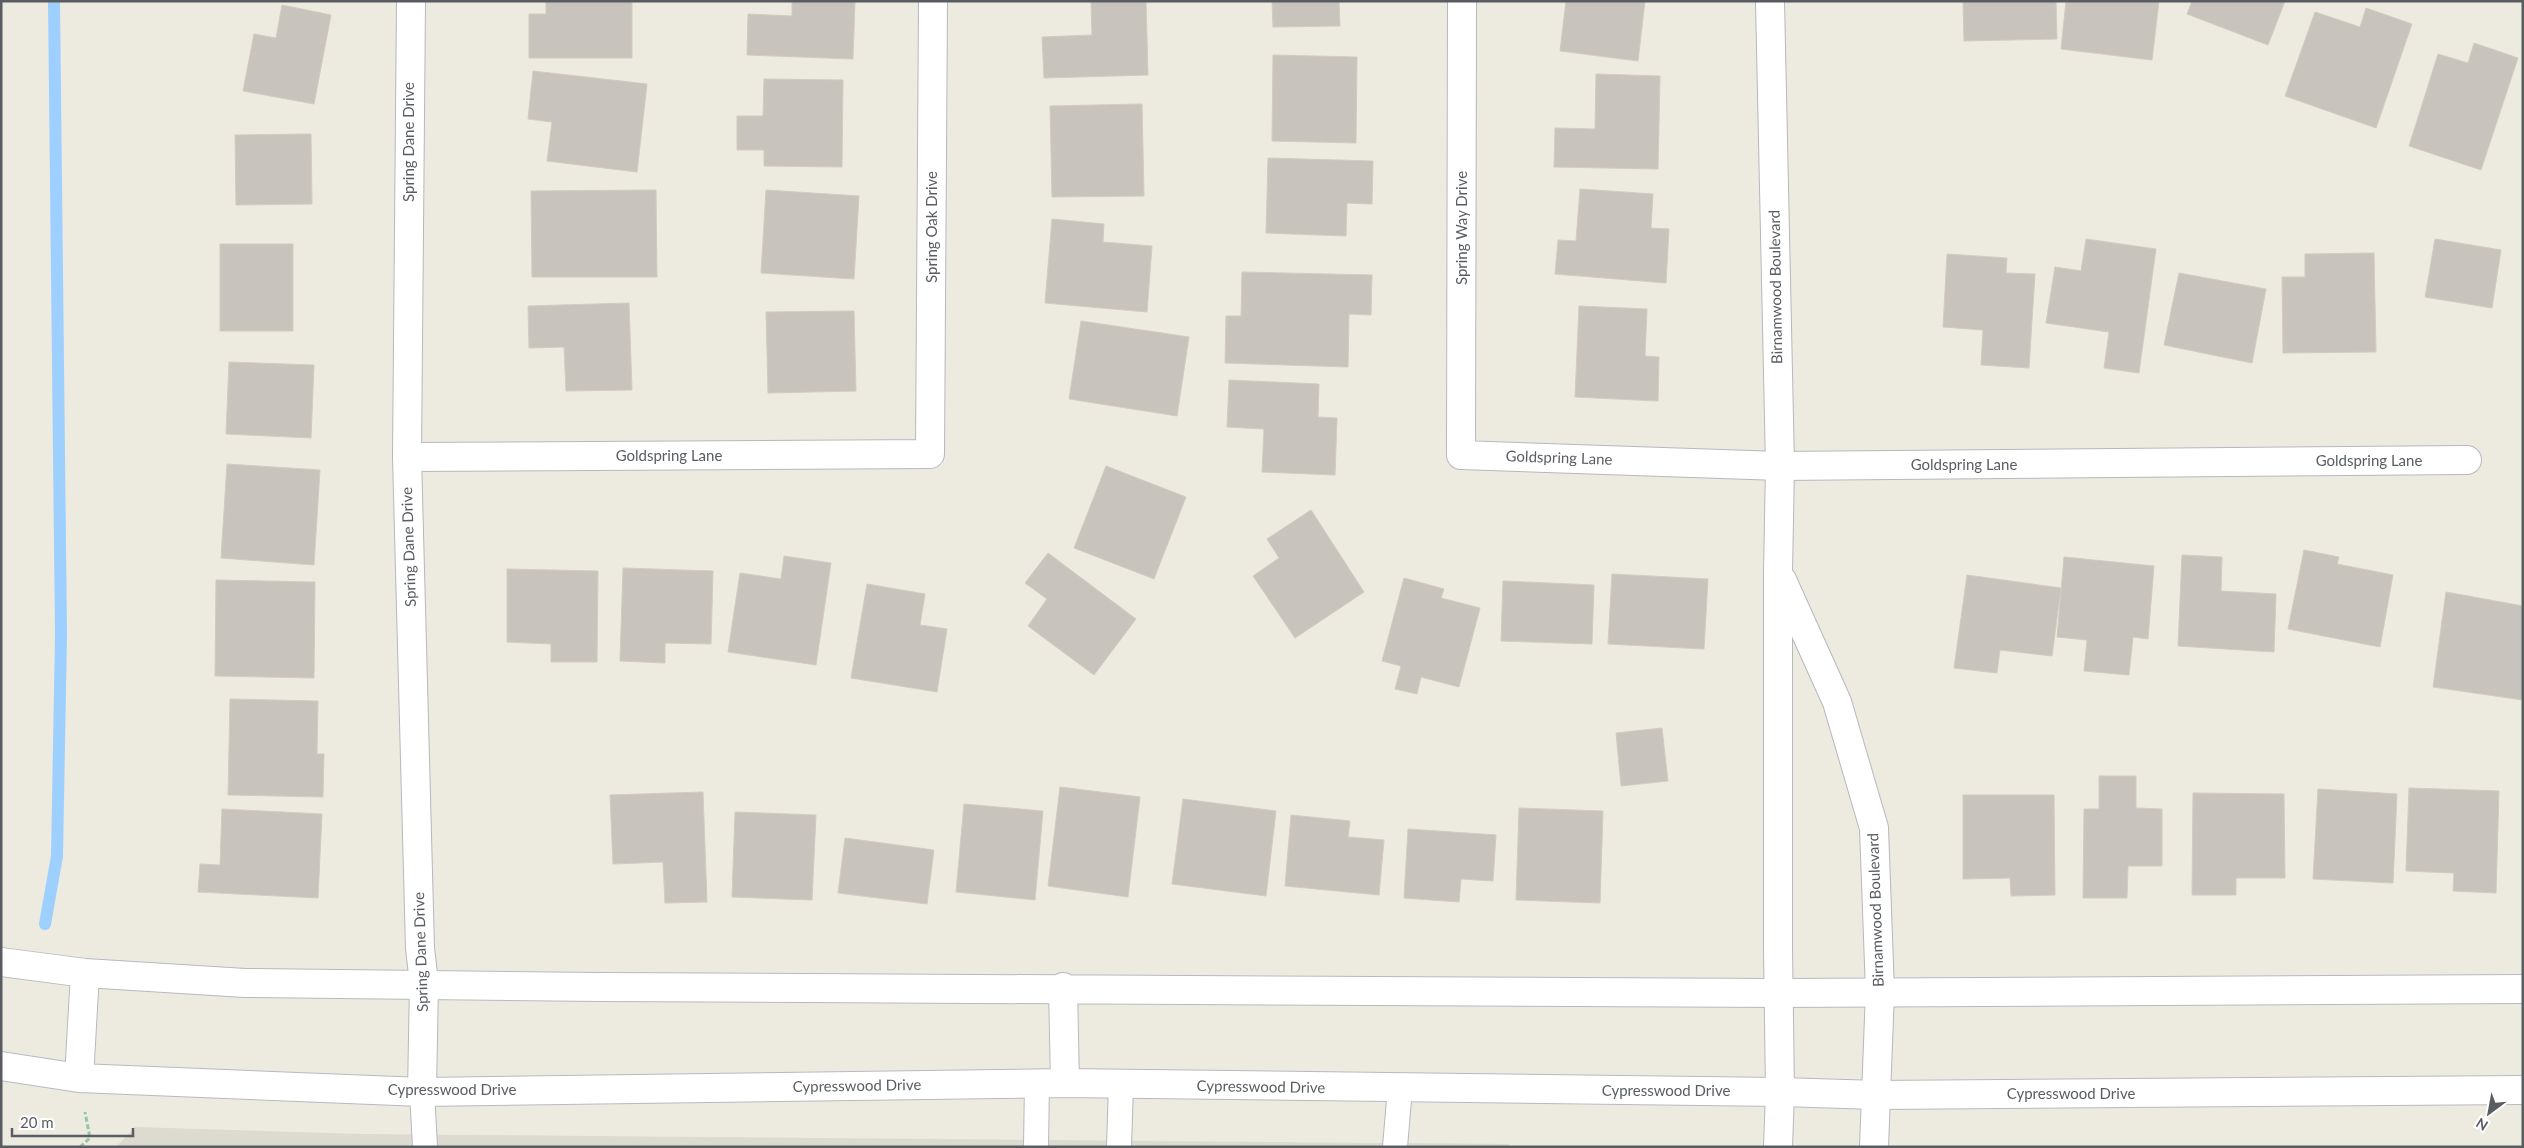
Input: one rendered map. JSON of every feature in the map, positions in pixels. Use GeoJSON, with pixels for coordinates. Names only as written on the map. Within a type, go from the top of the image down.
{"type":"FeatureCollection","features":[{"type":"Feature","properties":{"kind":"street","name":"Spring Dane Drive"},"geometry":{"type":"LineString","coordinates":[[410,1],[407,457],[420,948],[424,983],[422,1092]]}},
{"type":"Feature","properties":{"kind":"street","name":"Spring Oak Drive"},"geometry":{"type":"LineString","coordinates":[[930,454],[933,1]]}},
{"type":"Feature","properties":{"kind":"street","name":"Spring Way Drive"},"geometry":{"type":"LineString","coordinates":[[1461,455],[1462,1]]}},
{"type":"Feature","properties":{"kind":"street","name":"Birnamwood Boulevard"},"geometry":{"type":"LineString","coordinates":[[1770,1],[1780,466],[1778,572],[1780,1092],[1778,1147]]}},
{"type":"Feature","properties":{"kind":"street","name":"Goldspring Lane"},"geometry":{"type":"LineString","coordinates":[[407,457],[930,454]]}},
{"type":"Feature","properties":{"kind":"street","name":"Goldspring Lane"},"geometry":{"type":"LineString","coordinates":[[1461,455],[1780,466],[2467,460]]}},
{"type":"Feature","properties":{"kind":"street","name":"Birnamwood Boulevard"},"geometry":{"type":"LineString","coordinates":[[1778,572],[1837,702],[1874,828],[1880,992],[1878,1095],[1874,1147]]}},
{"type":"Feature","properties":{"kind":"street"},"geometry":{"type":"LineString","coordinates":[[1,962],[85,973],[245,983],[424,983],[600,987],[1779,993],[2523,989]]}},
{"type":"Feature","properties":{"kind":"street"},"geometry":{"type":"LineString","coordinates":[[79,1078],[85,973]]}},
{"type":"Feature","properties":{"kind":"street"},"geometry":{"type":"LineString","coordinates":[[1063,988],[1065,1083]]}},
{"type":"Feature","properties":{"kind":"street","name":"Cypresswood Drive"},"geometry":{"type":"LineString","coordinates":[[1,1066],[79,1078],[422,1092],[1065,1083],[1780,1092],[1878,1095],[2523,1090]]}},
{"type":"Feature","properties":{"kind":"lane"},"geometry":{"type":"LineString","coordinates":[[1036,1147],[1037,1084]]}},
{"type":"Feature","properties":{"kind":"lane"},"geometry":{"type":"LineString","coordinates":[[1119,1147],[1121,1085]]}},
{"type":"Feature","properties":{"kind":"lane"},"geometry":{"type":"LineString","coordinates":[[1395,1147],[1400,1088]]}},
{"type":"Feature","properties":{"kind":"lane"},"geometry":{"type":"LineString","coordinates":[[422,1092],[425,1147]]}},
{"type":"Feature","properties":{"kind":"shaded area"},"geometry":{"type":"Polygon","coordinates":[[[135,1127],[363,1134],[1509,1144],[1509,1147],[116,1147],[135,1127]]]}},
{"type":"Feature","properties":{"kind":"building"},"geometry":{"type":"Polygon","coordinates":[[[546,1],[632,1],[632,58],[529,58],[529,14],[546,14],[546,1]]]}},
{"type":"Feature","properties":{"kind":"building"},"geometry":{"type":"Polygon","coordinates":[[[792,1],[855,1],[853,59],[747,55],[748,14],[792,16],[792,1]]]}},
{"type":"Feature","properties":{"kind":"building"},"geometry":{"type":"Polygon","coordinates":[[[1091,1],[1146,1],[1148,75],[1044,78],[1042,37],[1092,35],[1091,1]]]}},
{"type":"Feature","properties":{"kind":"building"},"geometry":{"type":"Polygon","coordinates":[[[1272,1],[1339,1],[1340,26],[1273,27],[1272,1]]]}},
{"type":"Feature","properties":{"kind":"building"},"geometry":{"type":"Polygon","coordinates":[[[1566,1],[1645,1],[1638,61],[1560,51],[1566,1]]]}},
{"type":"Feature","properties":{"kind":"building"},"geometry":{"type":"Polygon","coordinates":[[[1963,1],[2056,1],[2057,39],[1964,41],[1963,1]]]}},
{"type":"Feature","properties":{"kind":"building"},"geometry":{"type":"Polygon","coordinates":[[[2066,1],[2159,1],[2152,60],[2061,49],[2066,1]]]}},
{"type":"Feature","properties":{"kind":"building"},"geometry":{"type":"Polygon","coordinates":[[[2192,1],[2285,1],[2268,45],[2187,14],[2192,1]]]}},
{"type":"Feature","properties":{"kind":"building"},"geometry":{"type":"Polygon","coordinates":[[[282,5],[331,15],[314,104],[243,91],[254,34],[276,38],[282,5]]]}},
{"type":"Feature","properties":{"kind":"building"},"geometry":{"type":"Polygon","coordinates":[[[2366,8],[2412,24],[2376,128],[2285,96],[2315,12],[2360,27],[2366,8]]]}},
{"type":"Feature","properties":{"kind":"building"},"geometry":{"type":"Polygon","coordinates":[[[2474,43],[2518,58],[2481,170],[2409,146],[2438,54],[2468,63],[2474,43]]]}},
{"type":"Feature","properties":{"kind":"building"},"geometry":{"type":"Polygon","coordinates":[[[1273,55],[1357,57],[1356,143],[1272,141],[1273,55]]]}},
{"type":"Feature","properties":{"kind":"building"},"geometry":{"type":"Polygon","coordinates":[[[533,71],[647,84],[637,172],[547,161],[552,122],[528,119],[533,71]]]}},
{"type":"Feature","properties":{"kind":"building"},"geometry":{"type":"Polygon","coordinates":[[[1596,74],[1660,76],[1658,169],[1554,167],[1555,128],[1595,129],[1596,74]]]}},
{"type":"Feature","properties":{"kind":"building"},"geometry":{"type":"Polygon","coordinates":[[[764,79],[843,80],[842,167],[764,166],[764,150],[737,150],[737,116],[763,116],[764,79]]]}},
{"type":"Feature","properties":{"kind":"building"},"geometry":{"type":"Polygon","coordinates":[[[1142,104],[1144,196],[1052,197],[1050,106],[1142,104]]]}},
{"type":"Feature","properties":{"kind":"building"},"geometry":{"type":"Polygon","coordinates":[[[311,134],[312,204],[236,205],[235,135],[311,134]]]}},
{"type":"Feature","properties":{"kind":"building"},"geometry":{"type":"Polygon","coordinates":[[[1268,158],[1373,161],[1372,204],[1347,203],[1346,236],[1266,233],[1268,158]]]}},
{"type":"Feature","properties":{"kind":"building"},"geometry":{"type":"Polygon","coordinates":[[[1580,189],[1653,194],[1651,228],[1669,229],[1666,283],[1555,274],[1558,240],[1576,241],[1580,189]]]}},
{"type":"Feature","properties":{"kind":"building"},"geometry":{"type":"Polygon","coordinates":[[[656,190],[657,277],[532,277],[531,191],[656,190]]]}},
{"type":"Feature","properties":{"kind":"building"},"geometry":{"type":"Polygon","coordinates":[[[766,190],[859,196],[854,279],[761,273],[766,190]]]}},
{"type":"Feature","properties":{"kind":"building"},"geometry":{"type":"Polygon","coordinates":[[[1052,219],[1104,224],[1103,242],[1152,246],[1147,312],[1045,303],[1052,219]]]}},
{"type":"Feature","properties":{"kind":"building"},"geometry":{"type":"Polygon","coordinates":[[[2086,239],[2156,249],[2139,373],[2104,368],[2109,332],[2046,323],[2055,267],[2081,271],[2086,239]]]}},
{"type":"Feature","properties":{"kind":"building"},"geometry":{"type":"Polygon","coordinates":[[[2435,239],[2501,250],[2492,308],[2425,297],[2435,239]]]}},
{"type":"Feature","properties":{"kind":"building"},"geometry":{"type":"Polygon","coordinates":[[[220,244],[293,244],[293,331],[220,331],[220,244]]]}},
{"type":"Feature","properties":{"kind":"building"},"geometry":{"type":"Polygon","coordinates":[[[2374,253],[2376,352],[2283,353],[2282,277],[2305,277],[2305,254],[2374,253]]]}},
{"type":"Feature","properties":{"kind":"building"},"geometry":{"type":"Polygon","coordinates":[[[1947,254],[2007,258],[2006,273],[2035,274],[2029,368],[1981,365],[1983,330],[1943,327],[1947,254]]]}},
{"type":"Feature","properties":{"kind":"building"},"geometry":{"type":"Polygon","coordinates":[[[1242,272],[1372,275],[1371,315],[1349,314],[1348,367],[1225,363],[1226,316],[1241,316],[1242,272]]]}},
{"type":"Feature","properties":{"kind":"building"},"geometry":{"type":"Polygon","coordinates":[[[2179,273],[2266,289],[2252,363],[2164,345],[2179,273]]]}},
{"type":"Feature","properties":{"kind":"building"},"geometry":{"type":"Polygon","coordinates":[[[629,303],[632,390],[566,391],[564,347],[529,348],[528,306],[629,303]]]}},
{"type":"Feature","properties":{"kind":"building"},"geometry":{"type":"Polygon","coordinates":[[[1579,306],[1647,309],[1645,356],[1659,357],[1658,401],[1575,397],[1579,306]]]}},
{"type":"Feature","properties":{"kind":"building"},"geometry":{"type":"Polygon","coordinates":[[[854,311],[856,391],[768,393],[766,312],[854,311]]]}},
{"type":"Feature","properties":{"kind":"building"},"geometry":{"type":"Polygon","coordinates":[[[1081,321],[1189,337],[1177,416],[1069,399],[1081,321]]]}},
{"type":"Feature","properties":{"kind":"building"},"geometry":{"type":"Polygon","coordinates":[[[229,362],[314,365],[311,438],[226,434],[229,362]]]}},
{"type":"Feature","properties":{"kind":"building"},"geometry":{"type":"Polygon","coordinates":[[[1229,380],[1319,384],[1318,417],[1337,418],[1335,475],[1262,472],[1264,429],[1227,427],[1229,380]]]}},
{"type":"Feature","properties":{"kind":"building"},"geometry":{"type":"Polygon","coordinates":[[[227,464],[320,470],[314,565],[221,558],[227,464]]]}},
{"type":"Feature","properties":{"kind":"building"},"geometry":{"type":"Polygon","coordinates":[[[1106,466],[1186,497],[1154,579],[1074,548],[1106,466]]]}},
{"type":"Feature","properties":{"kind":"building"},"geometry":{"type":"Polygon","coordinates":[[[1311,510],[1364,592],[1295,638],[1253,576],[1279,558],[1267,539],[1311,510]]]}},
{"type":"Feature","properties":{"kind":"building"},"geometry":{"type":"Polygon","coordinates":[[[2304,550],[2339,557],[2337,564],[2393,575],[2380,647],[2288,629],[2304,550]]]}},
{"type":"Feature","properties":{"kind":"building"},"geometry":{"type":"Polygon","coordinates":[[[1048,553],[1136,619],[1094,675],[1028,626],[1047,599],[1025,583],[1048,553]]]}},
{"type":"Feature","properties":{"kind":"building"},"geometry":{"type":"Polygon","coordinates":[[[2182,555],[2222,557],[2221,591],[2276,594],[2274,652],[2178,646],[2182,555]]]}},
{"type":"Feature","properties":{"kind":"building"},"geometry":{"type":"Polygon","coordinates":[[[784,556],[831,563],[816,665],[728,652],[740,573],[781,579],[784,556]]]}},
{"type":"Feature","properties":{"kind":"building"},"geometry":{"type":"Polygon","coordinates":[[[2064,557],[2154,566],[2148,639],[2133,637],[2129,675],[2084,671],[2087,640],[2057,637],[2064,557]]]}},
{"type":"Feature","properties":{"kind":"building"},"geometry":{"type":"Polygon","coordinates":[[[623,568],[713,571],[711,644],[665,643],[665,663],[620,661],[623,568]]]}},
{"type":"Feature","properties":{"kind":"building"},"geometry":{"type":"Polygon","coordinates":[[[507,569],[598,571],[597,662],[551,662],[551,644],[507,642],[507,569]]]}},
{"type":"Feature","properties":{"kind":"building"},"geometry":{"type":"Polygon","coordinates":[[[1612,574],[1708,579],[1704,649],[1608,644],[1612,574]]]}},
{"type":"Feature","properties":{"kind":"building"},"geometry":{"type":"Polygon","coordinates":[[[1967,575],[2061,588],[2052,656],[2000,650],[1997,673],[1954,668],[1967,575]]]}},
{"type":"Feature","properties":{"kind":"building"},"geometry":{"type":"Polygon","coordinates":[[[1404,578],[1444,589],[1441,598],[1480,608],[1459,687],[1421,677],[1417,694],[1395,689],[1401,666],[1382,661],[1404,578]]]}},
{"type":"Feature","properties":{"kind":"building"},"geometry":{"type":"Polygon","coordinates":[[[216,580],[315,582],[314,678],[215,676],[216,580]]]}},
{"type":"Feature","properties":{"kind":"building"},"geometry":{"type":"Polygon","coordinates":[[[1503,581],[1594,585],[1592,644],[1501,641],[1503,581]]]}},
{"type":"Feature","properties":{"kind":"building"},"geometry":{"type":"Polygon","coordinates":[[[867,584],[925,594],[920,625],[947,629],[937,692],[851,678],[867,584]]]}},
{"type":"Feature","properties":{"kind":"building"},"geometry":{"type":"Polygon","coordinates":[[[2446,592],[2523,606],[2523,700],[2433,687],[2446,592]]]}},
{"type":"Feature","properties":{"kind":"building"},"geometry":{"type":"Polygon","coordinates":[[[230,699],[318,701],[317,754],[324,754],[323,797],[228,795],[230,699]]]}},
{"type":"Feature","properties":{"kind":"building"},"geometry":{"type":"Polygon","coordinates":[[[1662,728],[1668,781],[1621,786],[1616,733],[1662,728]]]}},
{"type":"Feature","properties":{"kind":"building"},"geometry":{"type":"Polygon","coordinates":[[[2099,776],[2136,776],[2136,808],[2162,809],[2162,866],[2128,866],[2127,898],[2083,898],[2084,809],[2099,809],[2099,776]]]}},
{"type":"Feature","properties":{"kind":"building"},"geometry":{"type":"Polygon","coordinates":[[[1060,787],[1140,797],[1128,897],[1048,886],[1060,787]]]}},
{"type":"Feature","properties":{"kind":"building"},"geometry":{"type":"Polygon","coordinates":[[[2409,788],[2499,791],[2496,893],[2453,891],[2454,873],[2406,871],[2409,788]]]}},
{"type":"Feature","properties":{"kind":"building"},"geometry":{"type":"Polygon","coordinates":[[[2318,789],[2397,794],[2393,883],[2313,879],[2318,789]]]}},
{"type":"Feature","properties":{"kind":"building"},"geometry":{"type":"Polygon","coordinates":[[[703,792],[707,902],[665,903],[663,862],[613,864],[610,795],[703,792]]]}},
{"type":"Feature","properties":{"kind":"building"},"geometry":{"type":"Polygon","coordinates":[[[2193,793],[2284,794],[2285,878],[2236,878],[2236,895],[2192,895],[2193,793]]]}},
{"type":"Feature","properties":{"kind":"building"},"geometry":{"type":"Polygon","coordinates":[[[1963,795],[2054,795],[2055,895],[2011,896],[2010,878],[1963,879],[1963,795]]]}},
{"type":"Feature","properties":{"kind":"building"},"geometry":{"type":"Polygon","coordinates":[[[1183,799],[1276,811],[1266,896],[1172,884],[1183,799]]]}},
{"type":"Feature","properties":{"kind":"building"},"geometry":{"type":"Polygon","coordinates":[[[964,804],[1043,811],[1035,900],[956,892],[964,804]]]}},
{"type":"Feature","properties":{"kind":"building"},"geometry":{"type":"Polygon","coordinates":[[[1519,808],[1603,811],[1600,903],[1516,900],[1519,808]]]}},
{"type":"Feature","properties":{"kind":"building"},"geometry":{"type":"Polygon","coordinates":[[[222,809],[322,814],[318,898],[198,892],[200,864],[220,865],[222,809]]]}},
{"type":"Feature","properties":{"kind":"building"},"geometry":{"type":"Polygon","coordinates":[[[735,812],[816,815],[812,900],[732,897],[735,812]]]}},
{"type":"Feature","properties":{"kind":"building"},"geometry":{"type":"Polygon","coordinates":[[[1291,815],[1350,821],[1348,837],[1384,840],[1379,895],[1285,886],[1291,815]]]}},
{"type":"Feature","properties":{"kind":"building"},"geometry":{"type":"Polygon","coordinates":[[[1408,829],[1496,835],[1493,881],[1461,879],[1459,902],[1404,898],[1408,829]]]}},
{"type":"Feature","properties":{"kind":"building"},"geometry":{"type":"Polygon","coordinates":[[[845,838],[934,850],[927,904],[838,893],[845,838]]]}},
{"type":"Feature","properties":{"kind":"waterway"},"geometry":{"type":"LineString","coordinates":[[45,924],[57,856],[61,635],[54,1]]}}]}
